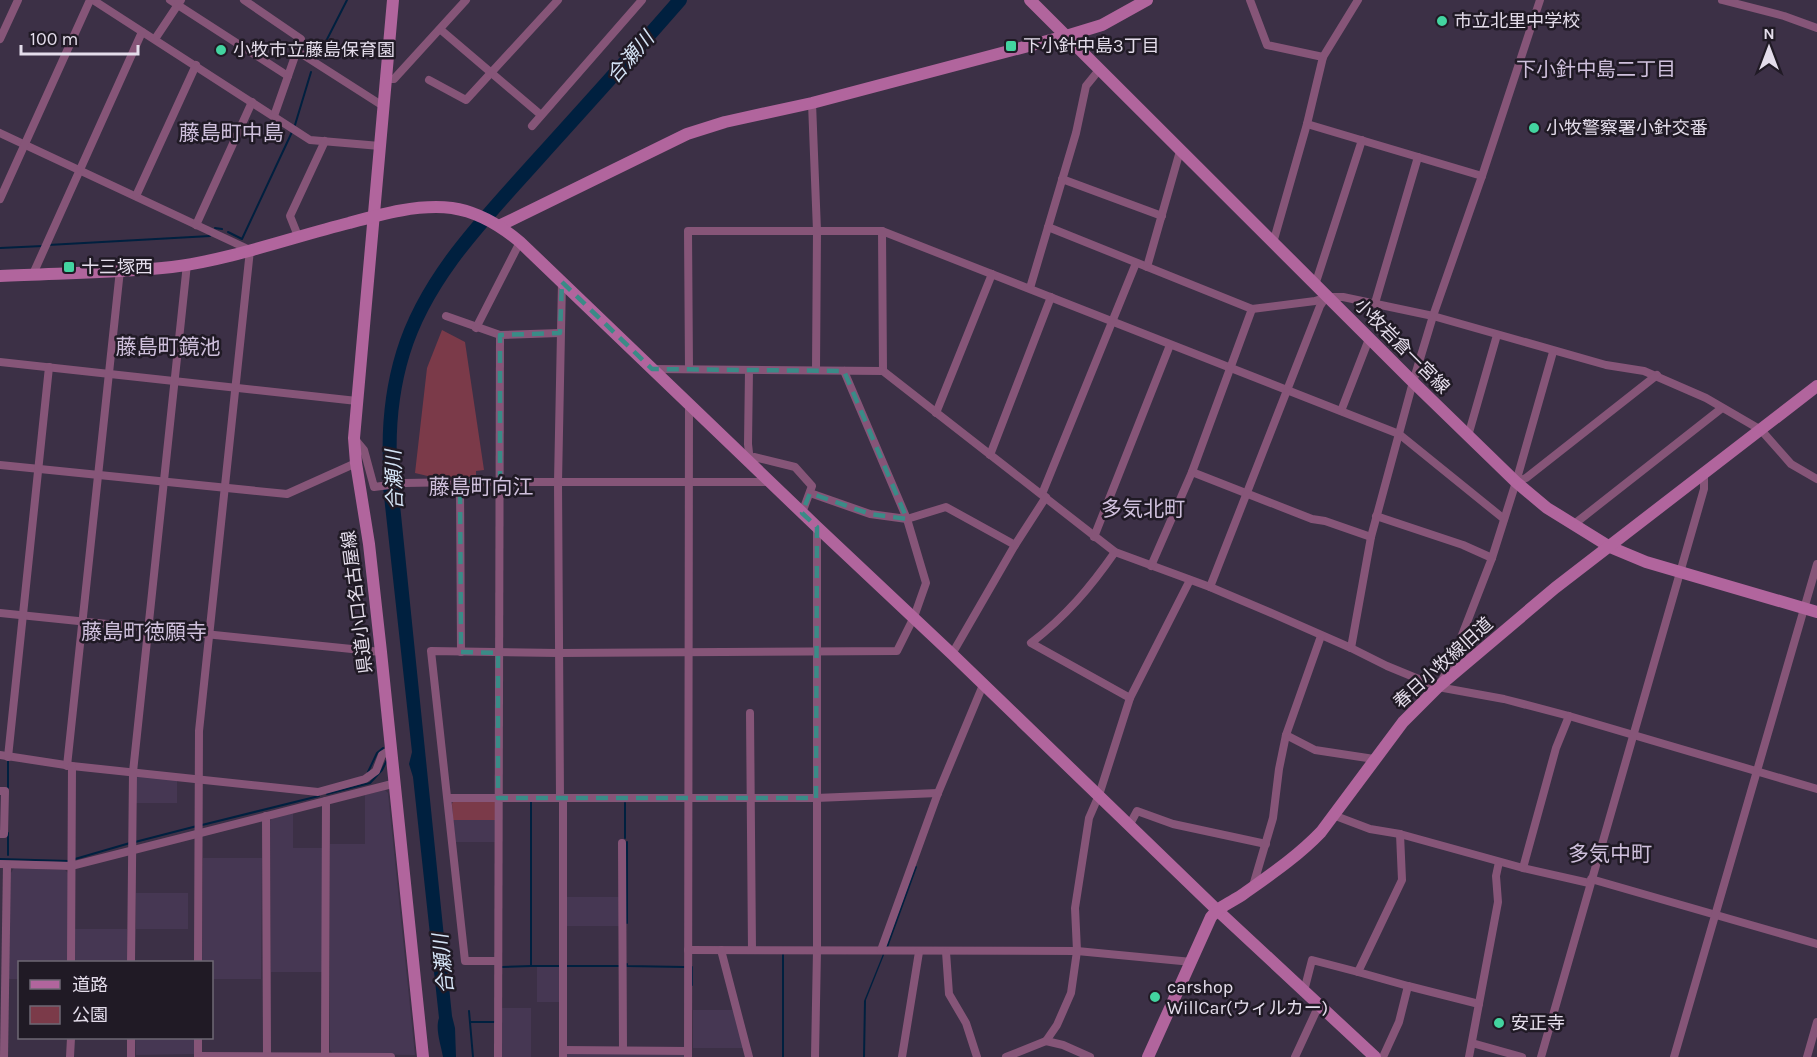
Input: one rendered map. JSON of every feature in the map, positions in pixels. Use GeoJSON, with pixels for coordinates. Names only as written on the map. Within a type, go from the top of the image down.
{"type":"FeatureCollection","features":[{"type":"Feature","properties":{"kind":"street"},"geometry":{"type":"LineString","coordinates":[[0,39],[18,0]]}},
{"type":"Feature","properties":{"kind":"street"},"geometry":{"type":"LineString","coordinates":[[0,199],[91,0],[310,140],[381,146]]}},
{"type":"Feature","properties":{"kind":"street"},"geometry":{"type":"LineString","coordinates":[[244,0],[302,39],[274,116]]}},
{"type":"Feature","properties":{"kind":"street","name":"県道小口名古屋線"},"geometry":{"type":"LineString","coordinates":[[393,0],[354,438],[369,544],[396,783],[423,1057]]}},
{"type":"Feature","properties":{"kind":"street"},"geometry":{"type":"LineString","coordinates":[[386,79],[394,79],[466,0]]}},
{"type":"Feature","properties":{"kind":"street"},"geometry":{"type":"LineString","coordinates":[[429,80],[466,100],[558,0]]}},
{"type":"Feature","properties":{"kind":"street"},"geometry":{"type":"LineString","coordinates":[[532,126],[642,0]]}},
{"type":"Feature","properties":{"kind":"street","name":"小牧岩倉一宮線"},"geometry":{"type":"LineString","coordinates":[[1030,0],[1369,339],[1516,482],[1547,508],[1610,547],[1646,562],[1817,612]]}},
{"type":"Feature","properties":{"kind":"street"},"geometry":{"type":"LineString","coordinates":[[501,225],[687,134],[725,122],[812,103],[1066,36],[1102,25],[1147,0]]}},
{"type":"Feature","properties":{"kind":"street"},"geometry":{"type":"LineString","coordinates":[[1250,0],[1267,45],[1323,57]]}},
{"type":"Feature","properties":{"kind":"street"},"geometry":{"type":"LineString","coordinates":[[1273,243],[1323,57],[1358,0]]}},
{"type":"Feature","properties":{"kind":"street"},"geometry":{"type":"LineString","coordinates":[[1350,648],[1376,516],[1432,316],[1482,176],[1540,0]]}},
{"type":"Feature","properties":{"kind":"street"},"geometry":{"type":"LineString","coordinates":[[1722,0],[1784,16],[1817,28]]}},
{"type":"Feature","properties":{"kind":"street"},"geometry":{"type":"LineString","coordinates":[[155,39],[176,2],[288,76]]}},
{"type":"Feature","properties":{"kind":"street"},"geometry":{"type":"LineString","coordinates":[[441,30],[541,115]]}},
{"type":"Feature","properties":{"kind":"street"},"geometry":{"type":"LineString","coordinates":[[33,274],[142,32]]}},
{"type":"Feature","properties":{"kind":"street"},"geometry":{"type":"LineString","coordinates":[[297,51],[383,106]]}},
{"type":"Feature","properties":{"kind":"street"},"geometry":{"type":"LineString","coordinates":[[136,196],[195,65]]}},
{"type":"Feature","properties":{"kind":"street"},"geometry":{"type":"LineString","coordinates":[[1029,288],[1076,133],[1086,86],[1099,70]]}},
{"type":"Feature","properties":{"kind":"street"},"geometry":{"type":"LineString","coordinates":[[195,225],[252,102]]}},
{"type":"Feature","properties":{"kind":"street"},"geometry":{"type":"LineString","coordinates":[[812,103],[817,231],[816,370]]}},
{"type":"Feature","properties":{"kind":"street"},"geometry":{"type":"LineString","coordinates":[[1306,124],[1482,176]]}},
{"type":"Feature","properties":{"kind":"street"},"geometry":{"type":"LineString","coordinates":[[0,133],[250,250]]}},
{"type":"Feature","properties":{"kind":"street"},"geometry":{"type":"LineString","coordinates":[[298,236],[290,216],[325,141]]}},
{"type":"Feature","properties":{"kind":"street"},"geometry":{"type":"LineString","coordinates":[[1315,285],[1362,141]]}},
{"type":"Feature","properties":{"kind":"street"},"geometry":{"type":"LineString","coordinates":[[1147,267],[1180,151]]}},
{"type":"Feature","properties":{"kind":"street"},"geometry":{"type":"LineString","coordinates":[[1375,303],[1418,157]]}},
{"type":"Feature","properties":{"kind":"street"},"geometry":{"type":"LineString","coordinates":[[1062,179],[1162,216]]}},
{"type":"Feature","properties":{"kind":"street"},"geometry":{"type":"LineString","coordinates":[[0,276],[187,264],[250,250],[375,216],[434,207],[473,213],[501,225],[914,617],[1217,910],[1375,1057]]}},
{"type":"Feature","properties":{"kind":"street"},"geometry":{"type":"LineString","coordinates":[[1048,227],[1252,309],[1315,301],[1327,297],[1343,297],[1432,316],[1553,352],[1657,375],[1706,398],[1761,430],[1791,464],[1817,479]]}},
{"type":"Feature","properties":{"kind":"street"},"geometry":{"type":"LineString","coordinates":[[689,369],[688,231],[882,231],[1399,434],[1504,519]]}},
{"type":"Feature","properties":{"kind":"street"},"geometry":{"type":"LineString","coordinates":[[882,231],[883,371]]}},
{"type":"Feature","properties":{"kind":"street"},"geometry":{"type":"LineString","coordinates":[[477,328],[520,242]]}},
{"type":"Feature","properties":{"kind":"street"},"geometry":{"type":"LineString","coordinates":[[198,961],[200,731],[250,250]]}},
{"type":"Feature","properties":{"kind":"street"},"geometry":{"type":"LineString","coordinates":[[952,654],[1044,496],[1136,262]]}},
{"type":"Feature","properties":{"kind":"street"},"geometry":{"type":"LineString","coordinates":[[131,961],[133,772],[187,264]]}},
{"type":"Feature","properties":{"kind":"street"},"geometry":{"type":"LineString","coordinates":[[71,961],[69,766],[120,270]]}},
{"type":"Feature","properties":{"kind":"street"},"geometry":{"type":"LineString","coordinates":[[936,413],[992,274]]}},
{"type":"Feature","properties":{"kind":"street"},"geometry":{"type":"LineString","coordinates":[[562,282],[558,482],[558,653],[563,1053],[623,1050],[688,1054],[689,404]]}},
{"type":"Feature","properties":{"kind":"street"},"geometry":{"type":"LineString","coordinates":[[990,454],[1051,297]]}},
{"type":"Feature","properties":{"kind":"street"},"geometry":{"type":"LineString","coordinates":[[1210,587],[1320,306],[1327,297]]}},
{"type":"Feature","properties":{"kind":"street"},"geometry":{"type":"LineString","coordinates":[[1151,566],[1192,472],[1252,309]]}},
{"type":"Feature","properties":{"kind":"street"},"geometry":{"type":"LineString","coordinates":[[446,316],[500,335],[560,333]]}},
{"type":"Feature","properties":{"kind":"street"},"geometry":{"type":"LineString","coordinates":[[498,1057],[500,335]]}},
{"type":"Feature","properties":{"kind":"street"},"geometry":{"type":"LineString","coordinates":[[1468,436],[1497,335]]}},
{"type":"Feature","properties":{"kind":"street"},"geometry":{"type":"LineString","coordinates":[[1341,411],[1369,339]]}},
{"type":"Feature","properties":{"kind":"street"},"geometry":{"type":"LineString","coordinates":[[1094,537],[1170,345]]}},
{"type":"Feature","properties":{"kind":"street"},"geometry":{"type":"LineString","coordinates":[[1438,687],[1450,666],[1492,558],[1553,352]]}},
{"type":"Feature","properties":{"kind":"street"},"geometry":{"type":"LineString","coordinates":[[0,362],[357,400]]}},
{"type":"Feature","properties":{"kind":"street"},"geometry":{"type":"LineString","coordinates":[[49,368],[23,616],[4,756],[69,766],[318,792],[365,779],[376,771],[382,755],[392,749]]}},
{"type":"Feature","properties":{"kind":"street"},"geometry":{"type":"LineString","coordinates":[[652,369],[883,371],[1115,552],[1210,587],[1438,687],[1504,699],[1569,716],[1817,789]]}},
{"type":"Feature","properties":{"kind":"street"},"geometry":{"type":"LineString","coordinates":[[749,370],[748,444],[750,462]]}},
{"type":"Feature","properties":{"kind":"street"},"geometry":{"type":"LineString","coordinates":[[498,961],[465,961],[430,651],[558,653],[897,651],[914,617],[926,583],[907,519],[844,370]]}},
{"type":"Feature","properties":{"kind":"street"},"geometry":{"type":"LineString","coordinates":[[1516,482],[1526,478],[1657,375]]}},
{"type":"Feature","properties":{"kind":"street","name":"春日小牧線旧道"},"geometry":{"type":"LineString","coordinates":[[1148,1057],[1211,917],[1217,910],[1298,855],[1321,832],[1403,722],[1438,687],[1555,588],[1817,386]]}},
{"type":"Feature","properties":{"kind":"street"},"geometry":{"type":"LineString","coordinates":[[1573,525],[1722,408]]}},
{"type":"Feature","properties":{"kind":"street"},"geometry":{"type":"LineString","coordinates":[[354,438],[364,450],[374,487],[405,483],[500,481],[770,482]]}},
{"type":"Feature","properties":{"kind":"street"},"geometry":{"type":"LineString","coordinates":[[750,462],[754,457],[795,467],[812,486],[802,513]]}},
{"type":"Feature","properties":{"kind":"street"},"geometry":{"type":"LineString","coordinates":[[0,465],[286,494],[356,463]]}},
{"type":"Feature","properties":{"kind":"street"},"geometry":{"type":"LineString","coordinates":[[1192,472],[1312,519],[1325,521],[1371,537]]}},
{"type":"Feature","properties":{"kind":"street"},"geometry":{"type":"LineString","coordinates":[[1541,1057],[1704,489],[1704,475]]}},
{"type":"Feature","properties":{"kind":"street"},"geometry":{"type":"LineString","coordinates":[[460,482],[461,652]]}},
{"type":"Feature","properties":{"kind":"street"},"geometry":{"type":"LineString","coordinates":[[810,493],[870,514],[907,519],[946,507],[1015,545]]}},
{"type":"Feature","properties":{"kind":"street"},"geometry":{"type":"LineString","coordinates":[[1376,516],[1463,545],[1492,558]]}},
{"type":"Feature","properties":{"kind":"street"},"geometry":{"type":"LineString","coordinates":[[815,1057],[817,527]]}},
{"type":"Feature","properties":{"kind":"street"},"geometry":{"type":"LineString","coordinates":[[1115,552],[1090,588],[1056,624],[1031,643],[1130,698]]}},
{"type":"Feature","properties":{"kind":"street"},"geometry":{"type":"LineString","coordinates":[[1674,1057],[1817,564]]}},
{"type":"Feature","properties":{"kind":"street"},"geometry":{"type":"LineString","coordinates":[[1006,1057],[1046,1041],[1057,1025],[1071,993],[1077,951],[1075,908],[1089,818],[1099,795],[1130,698],[1190,580]]}},
{"type":"Feature","properties":{"kind":"street"},"geometry":{"type":"LineString","coordinates":[[0,613],[381,652]]}},
{"type":"Feature","properties":{"kind":"street"},"geometry":{"type":"LineString","coordinates":[[1253,887],[1273,818],[1286,735],[1321,636]]}},
{"type":"Feature","properties":{"kind":"street"},"geometry":{"type":"LineString","coordinates":[[881,950],[938,793],[983,685]]}},
{"type":"Feature","properties":{"kind":"street"},"geometry":{"type":"LineString","coordinates":[[750,713],[752,950]]}},
{"type":"Feature","properties":{"kind":"street"},"geometry":{"type":"LineString","coordinates":[[1523,868],[1556,748],[1569,716]]}},
{"type":"Feature","properties":{"kind":"street"},"geometry":{"type":"LineString","coordinates":[[1286,735],[1315,750],[1374,759]]}},
{"type":"Feature","properties":{"kind":"street"},"geometry":{"type":"LineString","coordinates":[[4,1057],[3,864],[71,862],[199,829],[266,816],[396,783]]}},
{"type":"Feature","properties":{"kind":"street"},"geometry":{"type":"LineString","coordinates":[[0,791],[5,791],[4,834],[0,834]]}},
{"type":"Feature","properties":{"kind":"street"},"geometry":{"type":"LineString","coordinates":[[448,798],[816,798],[938,793]]}},
{"type":"Feature","properties":{"kind":"street"},"geometry":{"type":"LineString","coordinates":[[325,1056],[326,801]]}},
{"type":"Feature","properties":{"kind":"street"},"geometry":{"type":"LineString","coordinates":[[1130,824],[1137,811],[1173,824],[1266,844]]}},
{"type":"Feature","properties":{"kind":"street"},"geometry":{"type":"LineString","coordinates":[[1334,815],[1370,829],[1400,834],[1523,868],[1590,881],[1817,944]]}},
{"type":"Feature","properties":{"kind":"street"},"geometry":{"type":"LineString","coordinates":[[266,816],[267,1056]]}},
{"type":"Feature","properties":{"kind":"street"},"geometry":{"type":"LineString","coordinates":[[1358,972],[1402,880],[1400,834]]}},
{"type":"Feature","properties":{"kind":"street"},"geometry":{"type":"LineString","coordinates":[[622,843],[623,1050]]}},
{"type":"Feature","properties":{"kind":"street"},"geometry":{"type":"LineString","coordinates":[[1469,1057],[1498,902],[1496,876],[1499,862]]}},
{"type":"Feature","properties":{"kind":"street"},"geometry":{"type":"LineString","coordinates":[[688,950],[1077,951],[1192,962]]}},
{"type":"Feature","properties":{"kind":"street"},"geometry":{"type":"LineString","coordinates":[[721,950],[749,1057]]}},
{"type":"Feature","properties":{"kind":"street"},"geometry":{"type":"LineString","coordinates":[[902,1057],[920,952]]}},
{"type":"Feature","properties":{"kind":"street"},"geometry":{"type":"LineString","coordinates":[[946,952],[949,994],[966,1023],[977,1057]]}},
{"type":"Feature","properties":{"kind":"street"},"geometry":{"type":"LineString","coordinates":[[1304,991],[1312,960],[1479,1004]]}},
{"type":"Feature","properties":{"kind":"street"},"geometry":{"type":"LineString","coordinates":[[1383,1057],[1399,1022],[1408,986]]}},
{"type":"Feature","properties":{"kind":"street"},"geometry":{"type":"LineString","coordinates":[[1295,1057],[1320,1005]]}},
{"type":"Feature","properties":{"kind":"street"},"geometry":{"type":"LineString","coordinates":[[1807,1057],[1817,1022]]}},
{"type":"Feature","properties":{"kind":"street"},"geometry":{"type":"LineString","coordinates":[[70,1039],[70,1057]]}},
{"type":"Feature","properties":{"kind":"street"},"geometry":{"type":"LineString","coordinates":[[131,1039],[131,1057]]}},
{"type":"Feature","properties":{"kind":"street"},"geometry":{"type":"LineString","coordinates":[[198,1039],[198,1056],[391,1057]]}},
{"type":"Feature","properties":{"kind":"street"},"geometry":{"type":"LineString","coordinates":[[1046,1041],[1063,1045],[1090,1057]]}},
{"type":"Feature","properties":{"kind":"street"},"geometry":{"type":"LineString","coordinates":[[1472,1043],[1522,1057]]}},
{"type":"Feature","properties":{"kind":"highlighted area"},"geometry":{"type":"Polygon","coordinates":[[[562,282],[652,369],[844,371],[907,519],[870,514],[810,493],[802,513],[817,527],[816,798],[498,798],[498,653],[461,652],[460,482],[500,481],[500,335],[560,333],[562,282]]]}},
{"type":"Feature","properties":{"kind":"shaded area"},"geometry":{"type":"Polygon","coordinates":[[[136,777],[177,780],[177,803],[136,803],[136,777]]]}},
{"type":"Feature","properties":{"kind":"shaded area"},"geometry":{"type":"Polygon","coordinates":[[[385,790],[388,793],[415,1055],[333,1054],[330,1050],[330,844],[365,844],[365,795],[385,790]]]}},
{"type":"Feature","properties":{"kind":"shaded area"},"geometry":{"type":"Polygon","coordinates":[[[293,813],[293,848],[324,848],[324,972],[271,972],[270,821],[272,818],[293,813]]]}},
{"type":"Feature","properties":{"kind":"shaded area"},"geometry":{"type":"Polygon","coordinates":[[[453,820],[496,820],[496,842],[456,842],[453,820]]]}},
{"type":"Feature","properties":{"kind":"shaded area"},"geometry":{"type":"Polygon","coordinates":[[[203,858],[262,858],[261,979],[213,979],[213,961],[202,961],[203,858]]]}},
{"type":"Feature","properties":{"kind":"shaded area"},"geometry":{"type":"Polygon","coordinates":[[[14,868],[65,870],[68,873],[68,961],[18,961],[18,979],[9,979],[9,876],[14,868]]]}},
{"type":"Feature","properties":{"kind":"shaded area"},"geometry":{"type":"Polygon","coordinates":[[[136,893],[188,893],[188,929],[136,929],[136,893]]]}},
{"type":"Feature","properties":{"kind":"shaded area"},"geometry":{"type":"Polygon","coordinates":[[[566,897],[620,897],[620,926],[566,926],[566,897]]]}},
{"type":"Feature","properties":{"kind":"shaded area"},"geometry":{"type":"Polygon","coordinates":[[[75,929],[127,929],[127,961],[74,961],[75,929]]]}},
{"type":"Feature","properties":{"kind":"shaded area"},"geometry":{"type":"Polygon","coordinates":[[[537,967],[560,967],[560,1002],[537,1002],[537,967]]]}},
{"type":"Feature","properties":{"kind":"shaded area"},"geometry":{"type":"Polygon","coordinates":[[[502,1008],[531,1008],[531,1057],[501,1057],[502,1008]]]}},
{"type":"Feature","properties":{"kind":"shaded area"},"geometry":{"type":"Polygon","coordinates":[[[693,1010],[734,1010],[744,1048],[693,1048],[693,1010]]]}},
{"type":"Feature","properties":{"kind":"shaded area"},"geometry":{"type":"Polygon","coordinates":[[[135,1039],[194,1039],[194,1054],[136,1055],[135,1039]]]}},
{"type":"Feature","properties":{"kind":"shaded area"},"geometry":{"type":"Polygon","coordinates":[[[568,1052],[684,1055],[684,1057],[565,1057],[568,1052]]]}},
{"type":"Feature","properties":{"kind":"green space"},"geometry":{"type":"Polygon","coordinates":[[[442,330],[465,342],[484,470],[476,471],[476,477],[436,478],[415,473],[427,368],[442,330]]]}},
{"type":"Feature","properties":{"kind":"green space"},"geometry":{"type":"Polygon","coordinates":[[[453,801],[495,801],[496,820],[453,820],[453,801]]]}},
{"type":"Feature","properties":{"kind":"water"},"geometry":{"type":"Polygon","coordinates":[[[398,485],[455,1028],[456,1057],[443,1057],[439,1037],[439,1018],[413,777],[409,764],[412,752],[383,487],[398,485]]]}},
{"type":"Feature","properties":{"kind":"water"},"geometry":{"type":"Polygon","coordinates":[[[883,954],[866,1000],[865,1057],[863,1057],[864,1001],[883,954]]]}},
{"type":"Feature","properties":{"kind":"waterway"},"geometry":{"type":"LineString","coordinates":[[317,59],[347,0]]}},
{"type":"Feature","properties":{"kind":"waterway","name":"合瀬川"},"geometry":{"type":"LineString","coordinates":[[393,498],[390,425],[395,388],[403,353],[426,299],[459,250],[497,204],[680,0]]}},
{"type":"Feature","properties":{"kind":"waterway"},"geometry":{"type":"LineString","coordinates":[[295,125],[311,72]]}},
{"type":"Feature","properties":{"kind":"waterway"},"geometry":{"type":"LineString","coordinates":[[228,232],[242,239],[292,132]]}},
{"type":"Feature","properties":{"kind":"waterway"},"geometry":{"type":"LineString","coordinates":[[215,228],[222,229]]}},
{"type":"Feature","properties":{"kind":"waterway"},"geometry":{"type":"LineString","coordinates":[[48,245],[210,236]]}},
{"type":"Feature","properties":{"kind":"waterway"},"geometry":{"type":"LineString","coordinates":[[0,248],[43,246]]}},
{"type":"Feature","properties":{"kind":"waterway"},"geometry":{"type":"LineString","coordinates":[[368,772],[377,753],[383,748]]}},
{"type":"Feature","properties":{"kind":"waterway"},"geometry":{"type":"LineString","coordinates":[[327,794],[370,783],[382,770],[388,758]]}},
{"type":"Feature","properties":{"kind":"waterway"},"geometry":{"type":"LineString","coordinates":[[8,761],[8,788]]}},
{"type":"Feature","properties":{"kind":"waterway"},"geometry":{"type":"LineString","coordinates":[[202,825],[319,796]]}},
{"type":"Feature","properties":{"kind":"waterway"},"geometry":{"type":"LineString","coordinates":[[531,802],[531,966],[559,966]]}},
{"type":"Feature","properties":{"kind":"waterway"},"geometry":{"type":"LineString","coordinates":[[625,803],[625,838]]}},
{"type":"Feature","properties":{"kind":"waterway"},"geometry":{"type":"LineString","coordinates":[[135,842],[197,826]]}},
{"type":"Feature","properties":{"kind":"waterway"},"geometry":{"type":"LineString","coordinates":[[8,833],[8,855]]}},
{"type":"Feature","properties":{"kind":"waterway"},"geometry":{"type":"LineString","coordinates":[[627,842],[627,923]]}},
{"type":"Feature","properties":{"kind":"waterway"},"geometry":{"type":"LineString","coordinates":[[75,859],[130,843]]}},
{"type":"Feature","properties":{"kind":"waterway"},"geometry":{"type":"LineString","coordinates":[[0,859],[69,861]]}},
{"type":"Feature","properties":{"kind":"waterway"},"geometry":{"type":"LineString","coordinates":[[887,947],[916,867]]}},
{"type":"Feature","properties":{"kind":"waterway"},"geometry":{"type":"LineString","coordinates":[[783,955],[783,1057]]}},
{"type":"Feature","properties":{"kind":"waterway"},"geometry":{"type":"LineString","coordinates":[[627,964],[627,966],[684,967]]}},
{"type":"Feature","properties":{"kind":"waterway"},"geometry":{"type":"LineString","coordinates":[[502,967],[531,966]]}},
{"type":"Feature","properties":{"kind":"waterway"},"geometry":{"type":"LineString","coordinates":[[566,966],[620,966]]}},
{"type":"Feature","properties":{"kind":"waterway"},"geometry":{"type":"LineString","coordinates":[[692,967],[692,985]]}},
{"type":"Feature","properties":{"kind":"waterway"},"geometry":{"type":"LineString","coordinates":[[469,1011],[473,1057]]}},
{"type":"Feature","properties":{"kind":"waterway"},"geometry":{"type":"LineString","coordinates":[[470,1022],[494,1022]]}},
{"type":"Feature","properties":{"kind":"place","name":"市立北里中学校"},"geometry":{"type":"Point","coordinates":[1442,21]}},
{"type":"Feature","properties":{"kind":"place","name":"下小針中島3丁目"},"geometry":{"type":"Point","coordinates":[1011,46]}},
{"type":"Feature","properties":{"kind":"place","name":"小牧市立藤島保育園"},"geometry":{"type":"Point","coordinates":[221,50]}},
{"type":"Feature","properties":{"kind":"place","name":"小牧警察署小針交番"},"geometry":{"type":"Point","coordinates":[1534,128]}},
{"type":"Feature","properties":{"kind":"place","name":"十三塚西"},"geometry":{"type":"Point","coordinates":[69,267]}},
{"type":"Feature","properties":{"kind":"place","name":"carshop WillCar(ウィルカー)"},"geometry":{"type":"Point","coordinates":[1155,997]}},
{"type":"Feature","properties":{"kind":"place","name":"安正寺"},"geometry":{"type":"Point","coordinates":[1499,1023]}},
{"type":"Feature","properties":{"kind":"district","name":"下小針中島二丁目"},"geometry":{"type":"Point","coordinates":[1596,69]}},
{"type":"Feature","properties":{"kind":"district","name":"藤島町中島"},"geometry":{"type":"Point","coordinates":[231,133]}},
{"type":"Feature","properties":{"kind":"district","name":"藤島町鏡池"},"geometry":{"type":"Point","coordinates":[168,347]}},
{"type":"Feature","properties":{"kind":"district","name":"藤島町向江"},"geometry":{"type":"Point","coordinates":[481,487]}},
{"type":"Feature","properties":{"kind":"district","name":"多気北町"},"geometry":{"type":"Point","coordinates":[1143,509]}},
{"type":"Feature","properties":{"kind":"district","name":"藤島町徳願寺"},"geometry":{"type":"Point","coordinates":[144,632]}},
{"type":"Feature","properties":{"kind":"district","name":"多気中町"},"geometry":{"type":"Point","coordinates":[1610,854]}}]}
